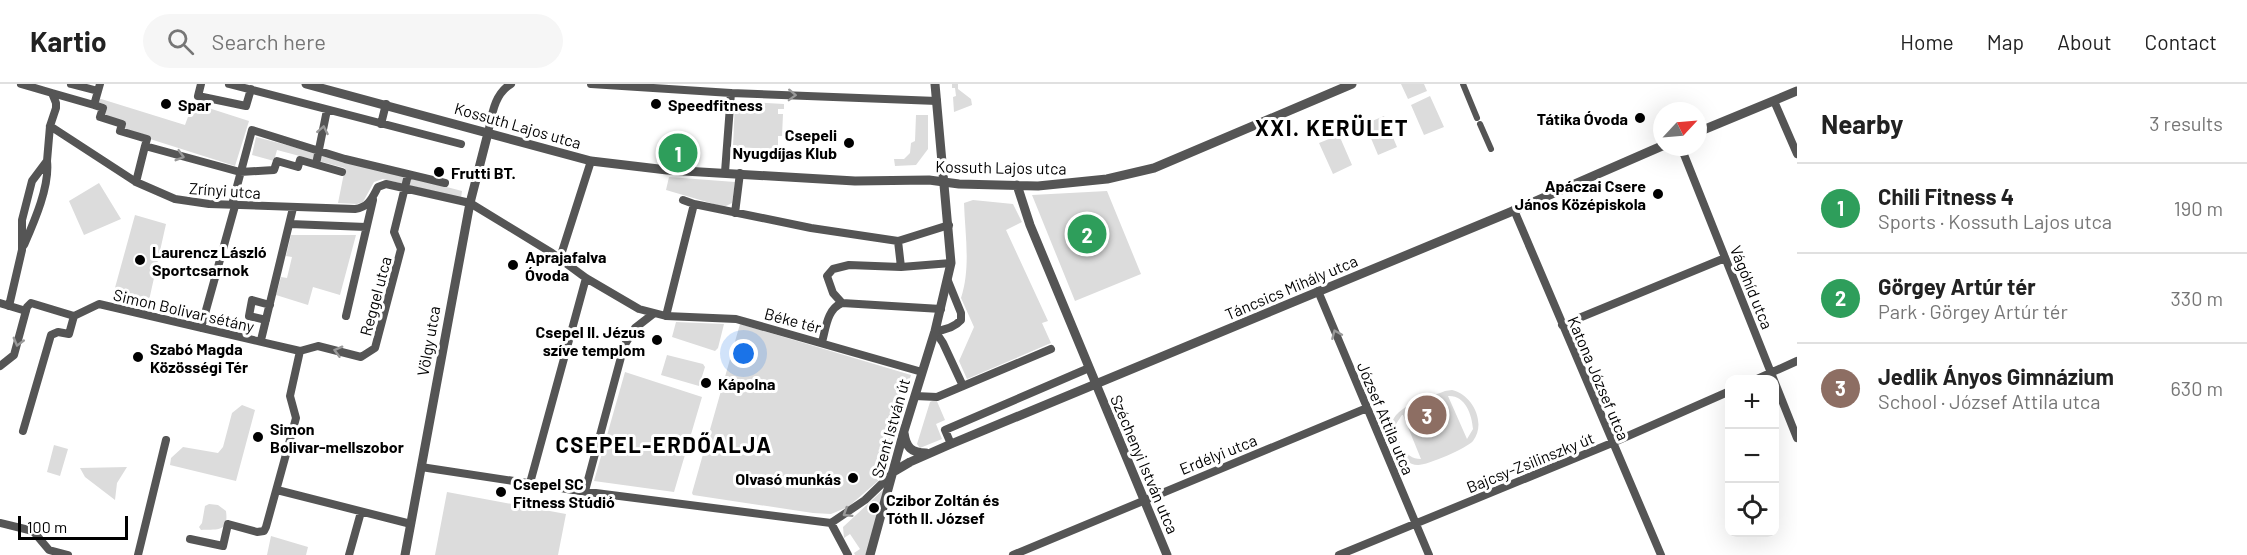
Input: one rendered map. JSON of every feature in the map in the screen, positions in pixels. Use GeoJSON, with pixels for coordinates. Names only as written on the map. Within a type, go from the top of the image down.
{"type":"FeatureCollection","features":[{"type":"Feature","properties":{"kind":"street"},"geometry":{"type":"LineString","coordinates":[[21,84],[103,108],[100,117],[122,124],[120,131],[147,139],[136,182]]}},
{"type":"Feature","properties":{"kind":"street"},"geometry":{"type":"LineString","coordinates":[[71,84],[99,88],[94,105]]}},
{"type":"Feature","properties":{"kind":"street"},"geometry":{"type":"LineString","coordinates":[[201,84],[198,96],[246,106],[257,88]]}},
{"type":"Feature","properties":{"kind":"street","name":"Kossuth Lajos utca"},"geometry":{"type":"LineString","coordinates":[[229,84],[257,88],[327,110],[461,144]]}},
{"type":"Feature","properties":{"kind":"street","name":"Kossuth Lajos utca"},"geometry":{"type":"LineString","coordinates":[[306,84],[591,161],[667,170],[855,181],[929,180],[1017,185],[1087,182],[1154,168],[1352,84]]}},
{"type":"Feature","properties":{"kind":"street"},"geometry":{"type":"LineString","coordinates":[[488,133],[494,106],[500,94],[510,84]]}},
{"type":"Feature","properties":{"kind":"street"},"geometry":{"type":"LineString","coordinates":[[591,84],[731,93],[937,101]]}},
{"type":"Feature","properties":{"kind":"street","name":"Szent István út"},"geometry":{"type":"LineString","coordinates":[[870,555],[904,431],[935,331],[951,263],[935,84]]}},
{"type":"Feature","properties":{"kind":"street"},"geometry":{"type":"LineString","coordinates":[[1463,84],[1491,148]]}},
{"type":"Feature","properties":{"kind":"street"},"geometry":{"type":"LineString","coordinates":[[1707,128],[1797,91]]}},
{"type":"Feature","properties":{"kind":"street"},"geometry":{"type":"LineString","coordinates":[[9,306],[22,250],[34,222],[48,171],[50,126],[56,103],[52,93]]}},
{"type":"Feature","properties":{"kind":"street"},"geometry":{"type":"LineString","coordinates":[[725,172],[731,93]]}},
{"type":"Feature","properties":{"kind":"street"},"geometry":{"type":"LineString","coordinates":[[1774,101],[1797,154]]}},
{"type":"Feature","properties":{"kind":"street"},"geometry":{"type":"LineString","coordinates":[[381,124],[386,104]]}},
{"type":"Feature","properties":{"kind":"street"},"geometry":{"type":"LineString","coordinates":[[315,164],[327,110]]}},
{"type":"Feature","properties":{"kind":"street","name":"Zrínyi utca"},"geometry":{"type":"LineString","coordinates":[[50,126],[136,182],[159,193],[188,202],[233,206],[355,209],[373,200],[376,189],[383,184],[470,203]]}},
{"type":"Feature","properties":{"kind":"street"},"geometry":{"type":"LineString","coordinates":[[201,327],[252,130],[319,151],[445,183]]}},
{"type":"Feature","properties":{"kind":"street","name":"Völgy utca"},"geometry":{"type":"LineString","coordinates":[[405,555],[470,203],[488,133]]}},
{"type":"Feature","properties":{"kind":"street"},"geometry":{"type":"LineString","coordinates":[[145,146],[240,172],[274,170],[277,161],[298,167],[300,160],[342,172]]}},
{"type":"Feature","properties":{"kind":"street","name":"Táncsics Mihály utca"},"geometry":{"type":"LineString","coordinates":[[893,472],[931,452],[1653,150]]}},
{"type":"Feature","properties":{"kind":"street","name":"Vágóhíd utca"},"geometry":{"type":"LineString","coordinates":[[1685,156],[1797,438]]}},
{"type":"Feature","properties":{"kind":"street"},"geometry":{"type":"LineString","coordinates":[[22,250],[22,220],[32,181],[47,160]]}},
{"type":"Feature","properties":{"kind":"street"},"geometry":{"type":"LineString","coordinates":[[560,258],[591,161]]}},
{"type":"Feature","properties":{"kind":"street"},"geometry":{"type":"LineString","coordinates":[[735,213],[740,173]]}},
{"type":"Feature","properties":{"kind":"street","name":"Reggel utca"},"geometry":{"type":"LineString","coordinates":[[300,351],[318,346],[361,357],[375,348],[401,249],[394,232],[408,175]]}},
{"type":"Feature","properties":{"kind":"street","name":"Széchenyi István utca"},"geometry":{"type":"LineString","coordinates":[[1017,185],[1030,225],[1167,555]]}},
{"type":"Feature","properties":{"kind":"street"},"geometry":{"type":"LineString","coordinates":[[346,316],[373,200]]}},
{"type":"Feature","properties":{"kind":"street"},"geometry":{"type":"LineString","coordinates":[[683,200],[811,228],[898,241],[949,225]]}},
{"type":"Feature","properties":{"kind":"street","name":"Béke tér"},"geometry":{"type":"LineString","coordinates":[[470,203],[560,258],[586,278],[632,306],[653,314],[736,319],[922,372]]}},
{"type":"Feature","properties":{"kind":"street"},"geometry":{"type":"LineString","coordinates":[[666,316],[694,204]]}},
{"type":"Feature","properties":{"kind":"street"},"geometry":{"type":"LineString","coordinates":[[261,340],[293,208]]}},
{"type":"Feature","properties":{"kind":"street","name":"Katona József utca"},"geometry":{"type":"LineString","coordinates":[[1514,210],[1661,555]]}},
{"type":"Feature","properties":{"kind":"street"},"geometry":{"type":"LineString","coordinates":[[290,224],[366,227]]}},
{"type":"Feature","properties":{"kind":"street"},"geometry":{"type":"LineString","coordinates":[[898,241],[901,267]]}},
{"type":"Feature","properties":{"kind":"street"},"geometry":{"type":"LineString","coordinates":[[1562,325],[1725,258]]}},
{"type":"Feature","properties":{"kind":"street"},"geometry":{"type":"LineString","coordinates":[[842,303],[833,293],[827,276],[831,269],[849,265],[901,267],[951,263]]}},
{"type":"Feature","properties":{"kind":"street"},"geometry":{"type":"LineString","coordinates":[[530,483],[586,278]]}},
{"type":"Feature","properties":{"kind":"street"},"geometry":{"type":"LineString","coordinates":[[948,281],[961,313],[961,320],[957,325],[935,331],[963,386]]}},
{"type":"Feature","properties":{"kind":"street","name":"József Attila utca"},"geometry":{"type":"LineString","coordinates":[[1318,291],[1429,555]]}},
{"type":"Feature","properties":{"kind":"street"},"geometry":{"type":"LineString","coordinates":[[266,320],[249,316],[252,300],[270,305]]}},
{"type":"Feature","properties":{"kind":"street"},"geometry":{"type":"LineString","coordinates":[[0,366],[14,355],[29,304],[34,302],[74,316],[69,334],[58,332],[51,335],[23,431]]}},
{"type":"Feature","properties":{"kind":"street"},"geometry":{"type":"LineString","coordinates":[[0,303],[26,311]]}},
{"type":"Feature","properties":{"kind":"street"},"geometry":{"type":"LineString","coordinates":[[822,342],[830,314],[835,306],[842,303],[941,309]]}},
{"type":"Feature","properties":{"kind":"street","name":"Simon Bolivar sétány"},"geometry":{"type":"LineString","coordinates":[[74,316],[99,304],[261,340],[300,351]]}},
{"type":"Feature","properties":{"kind":"street"},"geometry":{"type":"LineString","coordinates":[[585,491],[624,346],[634,328],[653,314]]}},
{"type":"Feature","properties":{"kind":"street"},"geometry":{"type":"LineString","coordinates":[[915,396],[937,397],[1051,349]]}},
{"type":"Feature","properties":{"kind":"street"},"geometry":{"type":"LineString","coordinates":[[190,539],[223,546],[228,524],[257,532],[264,531],[267,527],[296,418],[290,396],[300,351]]}},
{"type":"Feature","properties":{"kind":"street"},"geometry":{"type":"LineString","coordinates":[[1766,375],[1797,361]]}},
{"type":"Feature","properties":{"kind":"street"},"geometry":{"type":"LineString","coordinates":[[951,444],[945,430],[1089,368]]}},
{"type":"Feature","properties":{"kind":"street","name":"Bajcsy-Zsilinszky út"},"geometry":{"type":"LineString","coordinates":[[1339,555],[1612,443],[1725,393]]}},
{"type":"Feature","properties":{"kind":"street","name":"Erdélyi utca"},"geometry":{"type":"LineString","coordinates":[[1013,555],[1367,408]]}},
{"type":"Feature","properties":{"kind":"street"},"geometry":{"type":"LineString","coordinates":[[904,431],[905,441],[910,449],[918,453],[931,452]]}},
{"type":"Feature","properties":{"kind":"street"},"geometry":{"type":"LineString","coordinates":[[138,555],[166,440]]}},
{"type":"Feature","properties":{"kind":"street"},"geometry":{"type":"LineString","coordinates":[[421,467],[831,523],[865,500],[893,472]]}},
{"type":"Feature","properties":{"kind":"street"},"geometry":{"type":"LineString","coordinates":[[277,490],[411,524]]}},
{"type":"Feature","properties":{"kind":"street"},"geometry":{"type":"LineString","coordinates":[[349,555],[361,512]]}},
{"type":"Feature","properties":{"kind":"street"},"geometry":{"type":"LineString","coordinates":[[0,523],[33,531],[49,550],[68,555]]}},
{"type":"Feature","properties":{"kind":"street"},"geometry":{"type":"LineString","coordinates":[[831,523],[848,555]]}},
{"type":"Feature","properties":{"kind":"shaded area"},"geometry":{"type":"Polygon","coordinates":[[[952,84],[958,84],[958,89],[971,99],[972,105],[954,112],[953,97],[956,96],[952,84]]]}},
{"type":"Feature","properties":{"kind":"shaded area"},"geometry":{"type":"Polygon","coordinates":[[[1401,84],[1424,84],[1427,91],[1408,99],[1401,84]]]}},
{"type":"Feature","properties":{"kind":"shaded area"},"geometry":{"type":"Polygon","coordinates":[[[1430,96],[1444,127],[1424,135],[1411,105],[1430,96]]]}},
{"type":"Feature","properties":{"kind":"shaded area"},"geometry":{"type":"Polygon","coordinates":[[[98,98],[185,125],[193,103],[249,121],[235,166],[150,139],[150,136],[119,126],[101,111],[97,104],[98,98]]]}},
{"type":"Feature","properties":{"kind":"shaded area"},"geometry":{"type":"Polygon","coordinates":[[[735,101],[784,104],[784,109],[778,109],[778,114],[783,114],[782,136],[778,136],[778,149],[733,147],[735,101]]]}},
{"type":"Feature","properties":{"kind":"shaded area"},"geometry":{"type":"Polygon","coordinates":[[[916,115],[928,115],[928,149],[916,165],[895,166],[894,159],[904,159],[910,153],[911,143],[915,141],[916,115]]]}},
{"type":"Feature","properties":{"kind":"shaded area"},"geometry":{"type":"Polygon","coordinates":[[[1384,116],[1397,147],[1378,155],[1365,124],[1384,116]]]}},
{"type":"Feature","properties":{"kind":"shaded area"},"geometry":{"type":"Polygon","coordinates":[[[1339,135],[1352,165],[1333,174],[1319,143],[1339,135]]]}},
{"type":"Feature","properties":{"kind":"shaded area"},"geometry":{"type":"Polygon","coordinates":[[[256,137],[462,191],[461,198],[383,179],[374,182],[363,202],[338,203],[345,168],[277,150],[274,161],[252,155],[256,137]]]}},
{"type":"Feature","properties":{"kind":"shaded area"},"geometry":{"type":"Polygon","coordinates":[[[669,177],[735,182],[732,203],[724,207],[666,190],[669,177]]]}},
{"type":"Feature","properties":{"kind":"shaded area"},"geometry":{"type":"Polygon","coordinates":[[[99,183],[121,219],[84,235],[69,201],[99,183]]]}},
{"type":"Feature","properties":{"kind":"shaded area"},"geometry":{"type":"Polygon","coordinates":[[[1107,191],[1141,274],[1075,301],[1032,195],[1107,191]]]}},
{"type":"Feature","properties":{"kind":"shaded area"},"geometry":{"type":"Polygon","coordinates":[[[973,200],[1013,204],[1022,222],[1006,230],[1048,321],[1042,323],[1051,343],[967,379],[959,361],[974,327],[961,298],[967,263],[964,203],[973,200]]]}},
{"type":"Feature","properties":{"kind":"shaded area","name":"Laurencz László Sportcsarnok"},"geometry":{"type":"Polygon","coordinates":[[[135,215],[166,224],[148,305],[113,295],[135,215]]]}},
{"type":"Feature","properties":{"kind":"shaded area"},"geometry":{"type":"Polygon","coordinates":[[[291,235],[356,235],[340,295],[313,287],[308,305],[276,295],[281,277],[287,278],[292,257],[286,256],[291,235]]]}},
{"type":"Feature","properties":{"kind":"shaded area"},"geometry":{"type":"Polygon","coordinates":[[[676,322],[724,324],[718,348],[715,351],[672,337],[676,322]]]}},
{"type":"Feature","properties":{"kind":"shaded area"},"geometry":{"type":"Polygon","coordinates":[[[740,324],[911,375],[878,481],[848,507],[831,514],[813,513],[693,495],[740,324]]]}},
{"type":"Feature","properties":{"kind":"shaded area"},"geometry":{"type":"Polygon","coordinates":[[[667,355],[703,364],[705,367],[699,386],[661,375],[667,355]]]}},
{"type":"Feature","properties":{"kind":"shaded area"},"geometry":{"type":"Polygon","coordinates":[[[625,372],[702,397],[674,492],[594,481],[625,372]]]}},
{"type":"Feature","properties":{"kind":"shaded area"},"geometry":{"type":"Polygon","coordinates":[[[1452,390],[1459,393],[1471,403],[1478,418],[1477,434],[1469,444],[1447,456],[1423,464],[1411,464],[1401,455],[1392,436],[1391,425],[1395,416],[1412,404],[1452,390]],[[1448,396],[1467,439],[1473,429],[1469,412],[1463,402],[1448,396]],[[1403,415],[1396,424],[1399,442],[1410,456],[1421,459],[1403,415]]]}},
{"type":"Feature","properties":{"kind":"shaded area"},"geometry":{"type":"Polygon","coordinates":[[[936,399],[945,420],[936,424],[942,439],[920,448],[917,444],[930,402],[936,399]]]}},
{"type":"Feature","properties":{"kind":"shaded area"},"geometry":{"type":"Polygon","coordinates":[[[242,405],[255,410],[236,481],[170,465],[171,458],[183,447],[218,453],[223,447],[232,413],[242,405]]]}},
{"type":"Feature","properties":{"kind":"shaded area"},"geometry":{"type":"Polygon","coordinates":[[[54,445],[68,449],[60,476],[47,472],[54,445]]]}},
{"type":"Feature","properties":{"kind":"shaded area"},"geometry":{"type":"Polygon","coordinates":[[[127,467],[117,483],[115,500],[85,477],[80,468],[127,467]]]}},
{"type":"Feature","properties":{"kind":"shaded area"},"geometry":{"type":"Polygon","coordinates":[[[884,489],[867,555],[855,555],[854,553],[860,549],[850,534],[844,538],[843,527],[884,489]]]}},
{"type":"Feature","properties":{"kind":"shaded area"},"geometry":{"type":"Polygon","coordinates":[[[447,492],[566,514],[558,555],[435,555],[447,492]]]}},
{"type":"Feature","properties":{"kind":"shaded area"},"geometry":{"type":"Polygon","coordinates":[[[218,505],[226,511],[226,523],[221,528],[201,530],[199,527],[205,506],[218,505]]]}},
{"type":"Feature","properties":{"kind":"shaded area"},"geometry":{"type":"Polygon","coordinates":[[[271,536],[308,547],[306,555],[267,555],[271,536]]]}},
{"type":"Feature","properties":{"kind":"place","name":"Spar"},"geometry":{"type":"Point","coordinates":[166,104]}},
{"type":"Feature","properties":{"kind":"place","name":"Speedfitness"},"geometry":{"type":"Point","coordinates":[656,104]}},
{"type":"Feature","properties":{"kind":"place","name":"Tátika Óvoda"},"geometry":{"type":"Point","coordinates":[1640,118]}},
{"type":"Feature","properties":{"kind":"place","name":"Csepeli Nyugdíjas Klub"},"geometry":{"type":"Point","coordinates":[849,143]}},
{"type":"Feature","properties":{"kind":"place","name":"Chili Fitness 4"},"geometry":{"type":"Point","coordinates":[678,153]}},
{"type":"Feature","properties":{"kind":"place","name":"Frutti BT."},"geometry":{"type":"Point","coordinates":[439,172]}},
{"type":"Feature","properties":{"kind":"place","name":"Apáczai Csere János Középiskola"},"geometry":{"type":"Point","coordinates":[1658,194]}},
{"type":"Feature","properties":{"kind":"place","name":"Görgey Artúr tér"},"geometry":{"type":"Point","coordinates":[1087,234]}},
{"type":"Feature","properties":{"kind":"place","name":"Laurencz László Sportcsarnok"},"geometry":{"type":"Point","coordinates":[140,260]}},
{"type":"Feature","properties":{"kind":"place","name":"Aprajafalva Óvoda"},"geometry":{"type":"Point","coordinates":[513,265]}},
{"type":"Feature","properties":{"kind":"place","name":"Csepel II. Jézus szíve templom"},"geometry":{"type":"Point","coordinates":[657,340]}},
{"type":"Feature","properties":{"kind":"place","name":"Szabó Magda Közösségi Tér"},"geometry":{"type":"Point","coordinates":[138,357]}},
{"type":"Feature","properties":{"kind":"place","name":"Kápolna"},"geometry":{"type":"Point","coordinates":[706,383]}},
{"type":"Feature","properties":{"kind":"place","name":"Jedlik Ányos Gimnázium"},"geometry":{"type":"Point","coordinates":[1427,415]}},
{"type":"Feature","properties":{"kind":"place","name":"Simon Bolivar-mellszobor"},"geometry":{"type":"Point","coordinates":[258,437]}},
{"type":"Feature","properties":{"kind":"place","name":"Olvasó munkás"},"geometry":{"type":"Point","coordinates":[853,478]}},
{"type":"Feature","properties":{"kind":"place","name":"Csepel SC Fitness Stúdió"},"geometry":{"type":"Point","coordinates":[501,492]}},
{"type":"Feature","properties":{"kind":"place","name":"Czibor Zoltán és Tóth II. József"},"geometry":{"type":"Point","coordinates":[874,508]}},
{"type":"Feature","properties":{"kind":"district","name":"XXI. KERÜLET"},"geometry":{"type":"Point","coordinates":[1332,127]}},
{"type":"Feature","properties":{"kind":"district","name":"CSEPEL-ERDŐALJA"},"geometry":{"type":"Point","coordinates":[664,444]}}]}
